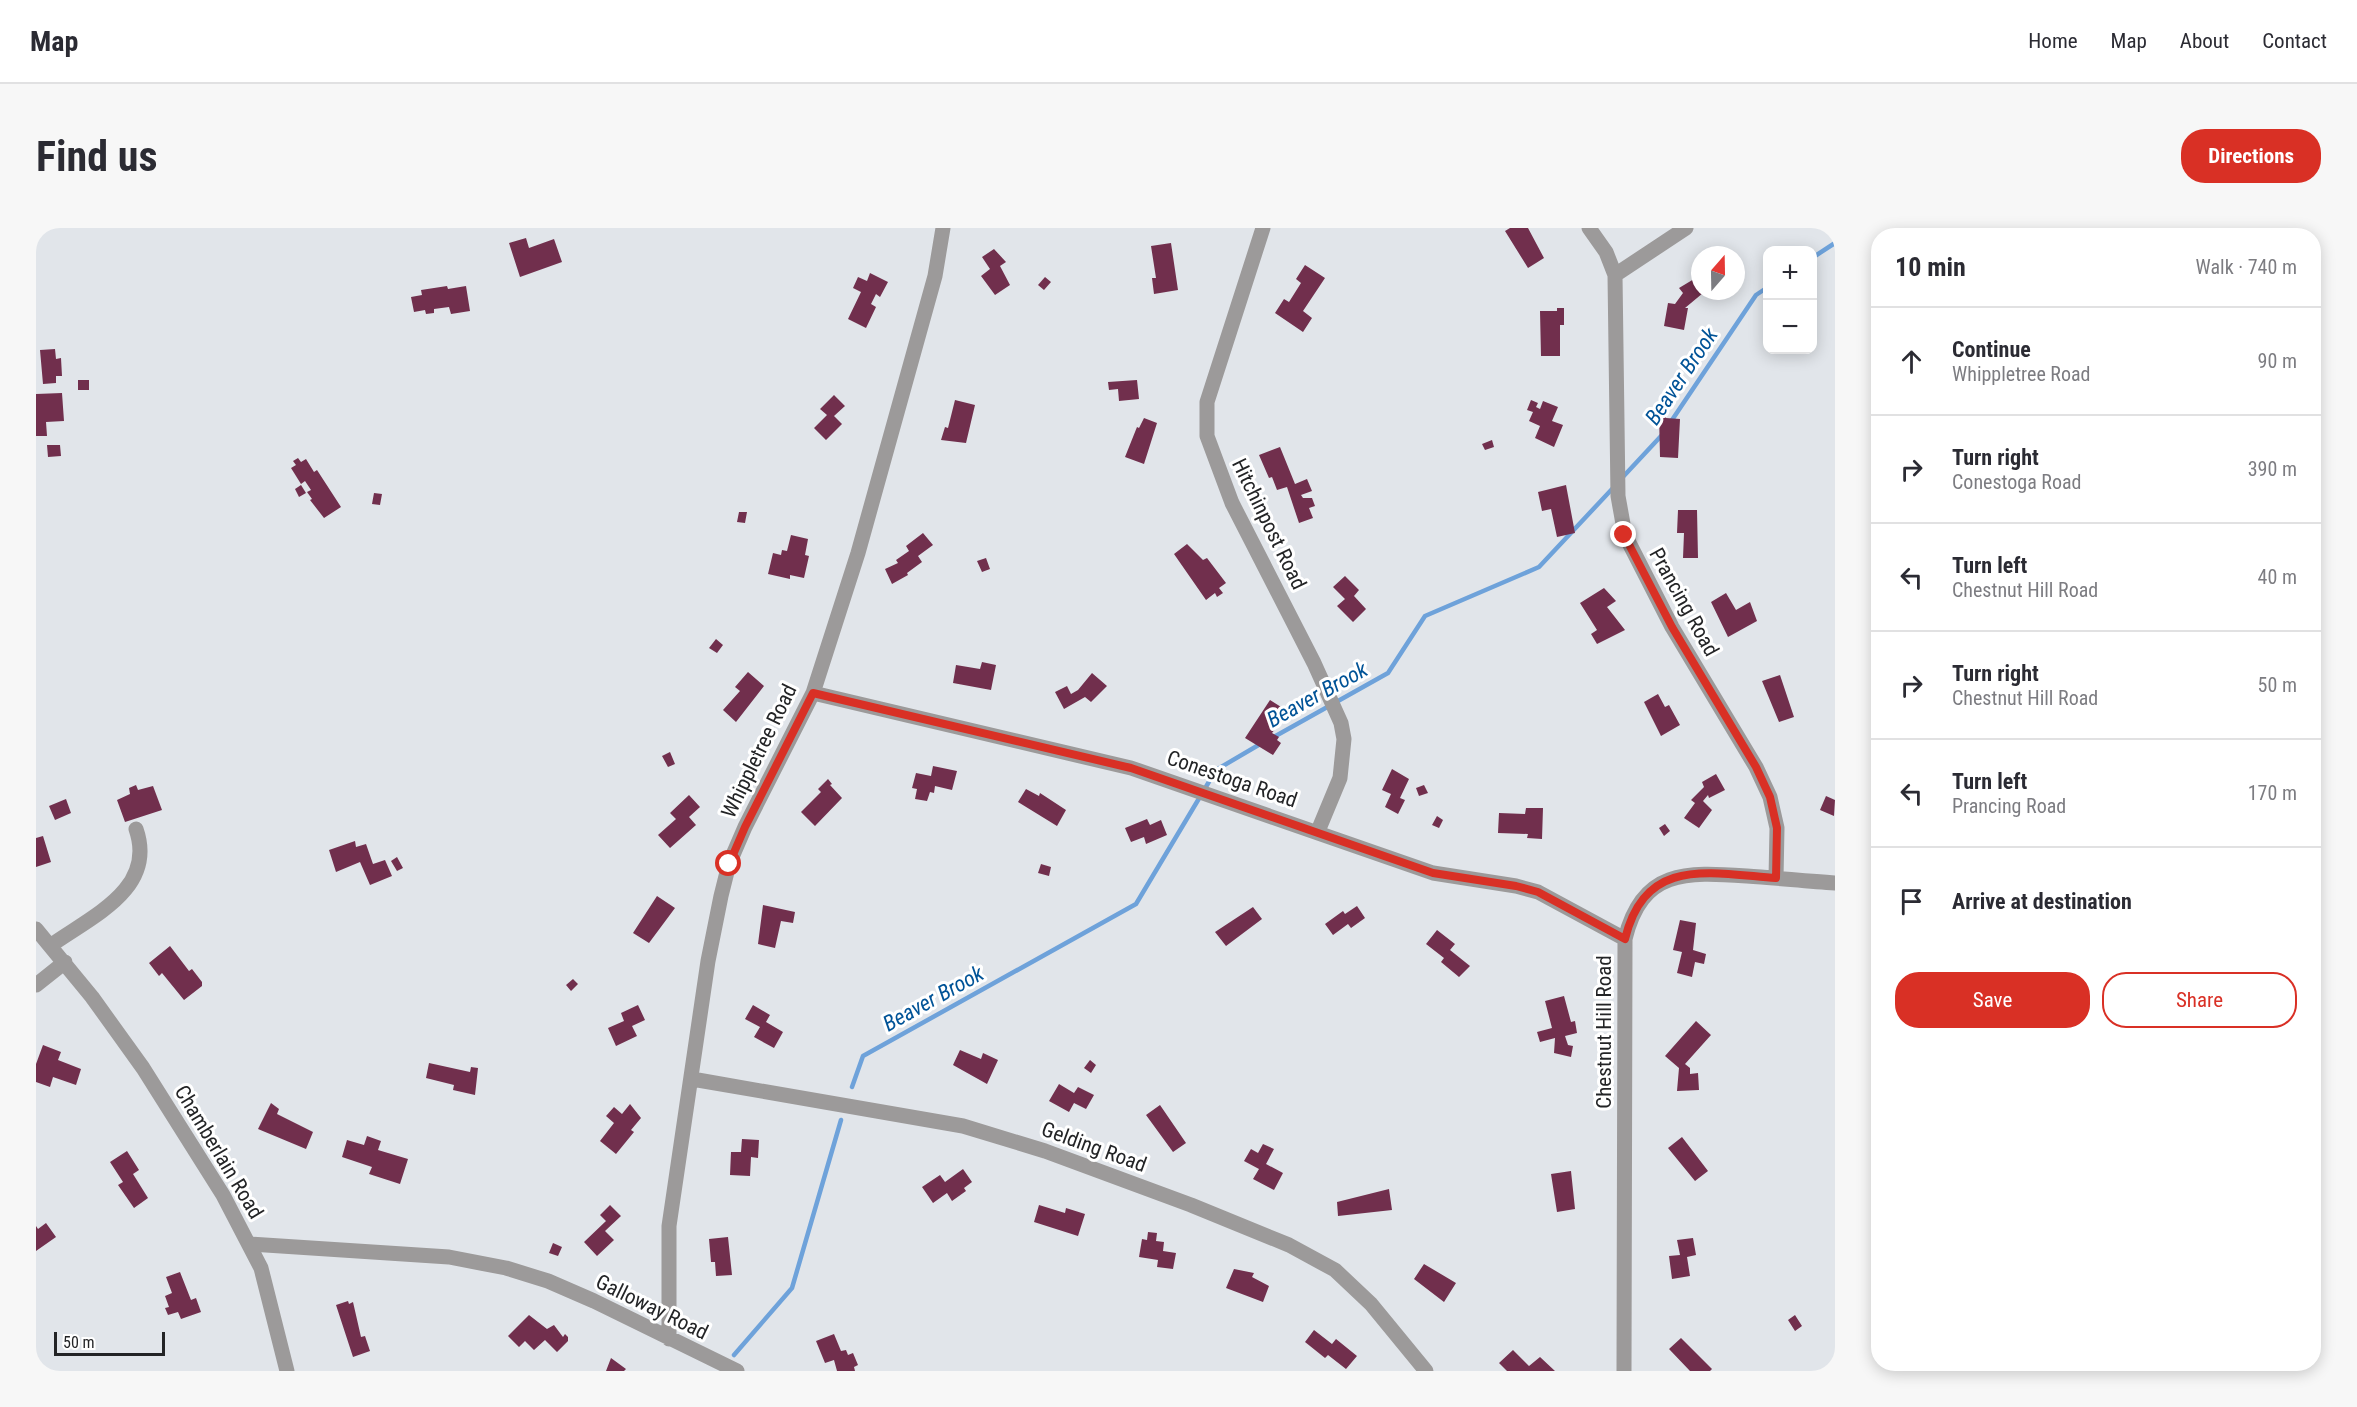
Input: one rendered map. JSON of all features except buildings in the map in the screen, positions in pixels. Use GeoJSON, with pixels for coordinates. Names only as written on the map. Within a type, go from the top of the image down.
{"type":"FeatureCollection","features":[{"type":"Feature","properties":{"kind":"street","name":"Whippletree Road"},"geometry":{"type":"LineString","coordinates":[[669,1339],[669,1226],[708,961],[729,864],[745,827],[813,693],[858,553],[935,276],[943,228]]}},
{"type":"Feature","properties":{"kind":"street","name":"Hitchinpost Road"},"geometry":{"type":"LineString","coordinates":[[1263,228],[1207,402],[1207,436],[1232,503],[1296,625],[1341,723],[1344,739],[1340,778],[1318,831]]}},
{"type":"Feature","properties":{"kind":"street","name":"Prancing Road"},"geometry":{"type":"LineString","coordinates":[[1589,228],[1606,252],[1614,275],[1618,496],[1624,535],[1672,627],[1756,767],[1770,797],[1777,828],[1776,878]]}},
{"type":"Feature","properties":{"kind":"street"},"geometry":{"type":"LineString","coordinates":[[1614,275],[1686,228]]}},
{"type":"Feature","properties":{"kind":"street","name":"Conestoga Road"},"geometry":{"type":"LineString","coordinates":[[813,693],[1131,768],[1318,831],[1433,873],[1516,886],[1538,892],[1625,939]]}},
{"type":"Feature","properties":{"kind":"street"},"geometry":{"type":"LineString","coordinates":[[50,946],[120,896],[131,883],[138,872],[142,854],[136,829]]}},
{"type":"Feature","properties":{"kind":"street","name":"Chestnut Hill Road"},"geometry":{"type":"LineString","coordinates":[[1624,1371],[1625,939],[1634,912],[1649,890],[1674,876],[1707,873],[1835,883]]}},
{"type":"Feature","properties":{"kind":"street","name":"Chamberlain Road"},"geometry":{"type":"LineString","coordinates":[[36,929],[65,962],[143,1068],[224,1195],[250,1244],[449,1257],[506,1268],[548,1281]]}},
{"type":"Feature","properties":{"kind":"street"},"geometry":{"type":"LineString","coordinates":[[36,985],[65,962]]}},
{"type":"Feature","properties":{"kind":"street","name":"Gelding Road"},"geometry":{"type":"LineString","coordinates":[[692,1078],[963,1126],[1046,1151],[1191,1205],[1289,1245],[1335,1269],[1371,1304],[1426,1371]]}},
{"type":"Feature","properties":{"kind":"street"},"geometry":{"type":"LineString","coordinates":[[250,1244],[269,1292],[287,1371]]}},
{"type":"Feature","properties":{"kind":"street","name":"Galloway Road"},"geometry":{"type":"LineString","coordinates":[[548,1281],[737,1371]]}},
{"type":"Feature","properties":{"kind":"waterway","name":"Beaver Brook"},"geometry":{"type":"LineString","coordinates":[[1817,255],[1835,243]]}},
{"type":"Feature","properties":{"kind":"waterway","name":"Beaver Brook"},"geometry":{"type":"LineString","coordinates":[[1670,423],[1756,295],[1763,290]]}},
{"type":"Feature","properties":{"kind":"waterway","name":"Beaver Brook"},"geometry":{"type":"LineString","coordinates":[[1621,479],[1662,435]]}},
{"type":"Feature","properties":{"kind":"waterway","name":"Beaver Brook"},"geometry":{"type":"LineString","coordinates":[[1272,738],[1388,673],[1425,616],[1539,567],[1613,488]]}},
{"type":"Feature","properties":{"kind":"waterway","name":"Beaver Brook"},"geometry":{"type":"LineString","coordinates":[[852,1087],[863,1056],[1136,904],[1216,770],[1262,743]]}},
{"type":"Feature","properties":{"kind":"waterway","name":"Beaver Brook"},"geometry":{"type":"LineString","coordinates":[[734,1355],[792,1288],[841,1120]]}},
{"type":"Feature","properties":{"kind":"route"},"geometry":{"type":"LineString","coordinates":[[729,864],[745,827],[813,693],[1131,768],[1183,784],[1433,873],[1516,886],[1538,892],[1625,939],[1634,912],[1649,890],[1674,876],[1707,873],[1776,878],[1777,828],[1770,797],[1756,767],[1672,627],[1624,535]]}}]}
